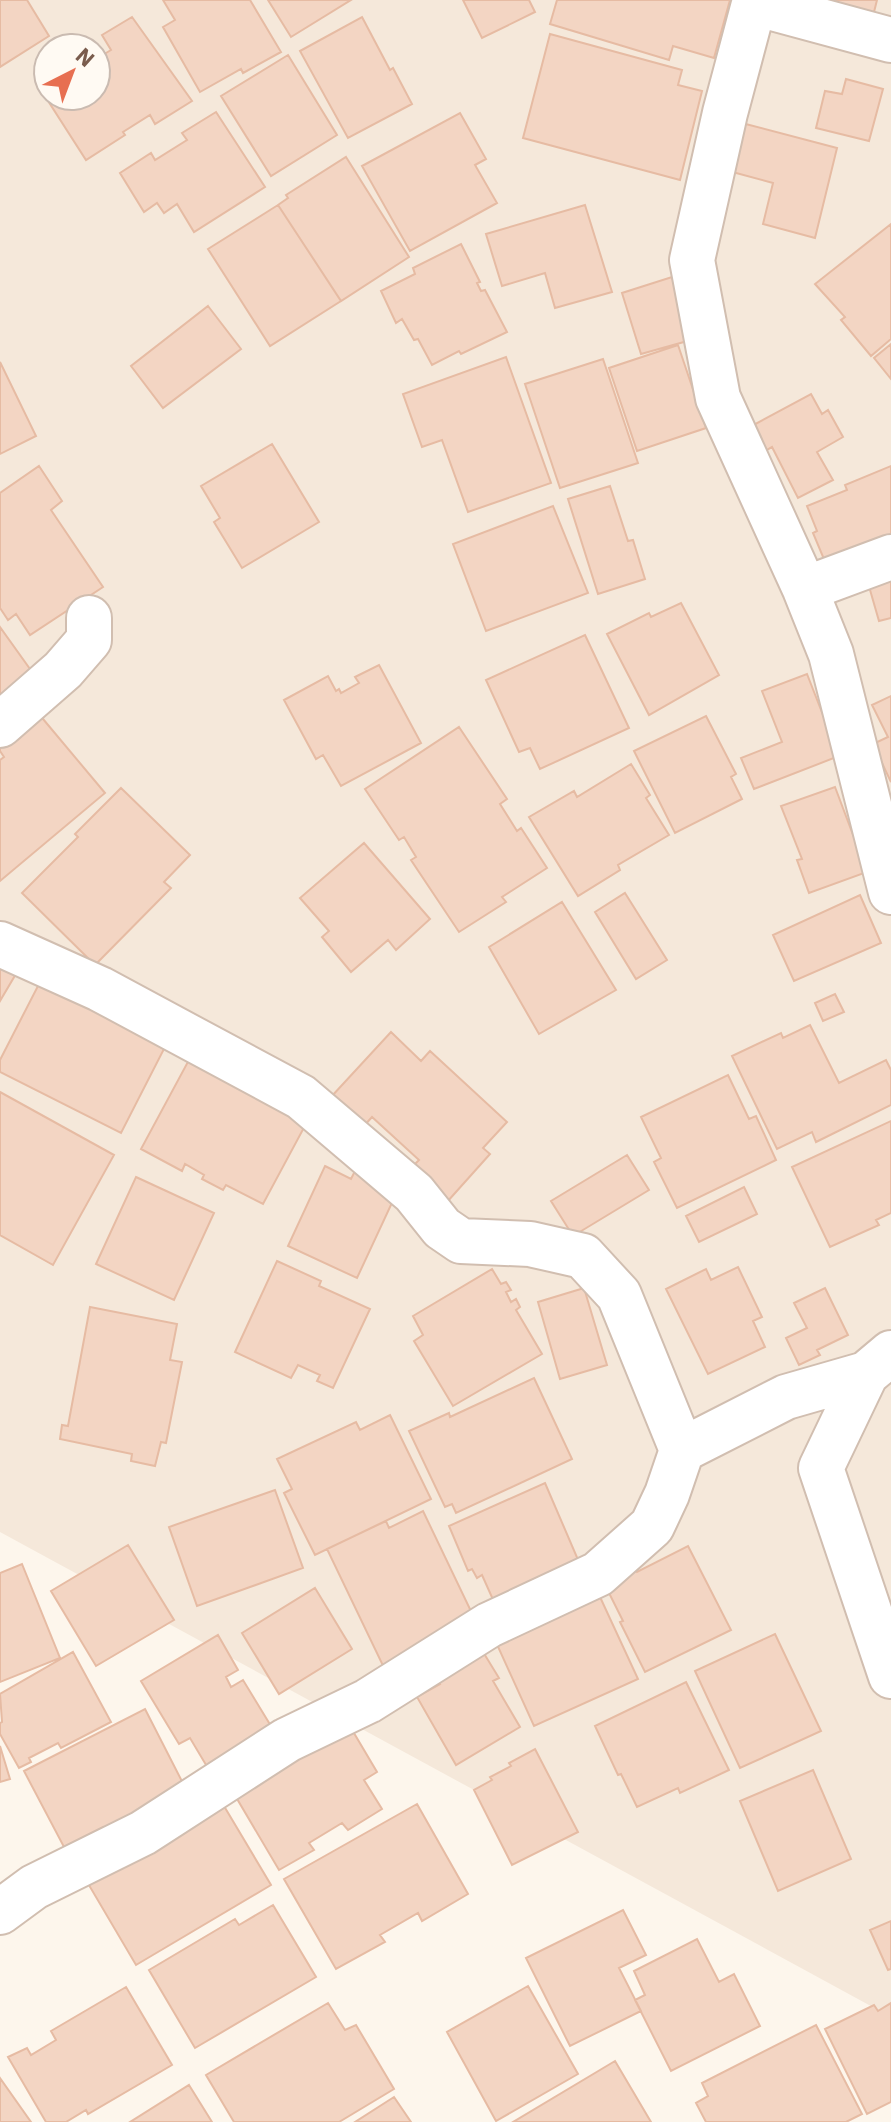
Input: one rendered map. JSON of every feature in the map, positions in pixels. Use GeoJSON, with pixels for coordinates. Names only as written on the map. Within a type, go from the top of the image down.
{"type":"FeatureCollection","features":[{"type":"Feature","properties":{"kind":"street"},"geometry":{"type":"LineString","coordinates":[[891,40],[754,2],[692,260],[718,398],[805,589],[831,654],[891,892]]}},
{"type":"Feature","properties":{"kind":"street"},"geometry":{"type":"LineString","coordinates":[[805,589],[891,557]]}},
{"type":"Feature","properties":{"kind":"street"},"geometry":{"type":"LineString","coordinates":[[0,725],[63,670],[89,640],[89,618]]}},
{"type":"Feature","properties":{"kind":"street"},"geometry":{"type":"LineString","coordinates":[[0,944],[100,989],[301,1097],[414,1193],[442,1228],[461,1241],[530,1244],[583,1256],[619,1295],[682,1450],[652,1526],[598,1574],[489,1625],[368,1701],[287,1740],[143,1833],[34,1887],[0,1912]]}},
{"type":"Feature","properties":{"kind":"street"},"geometry":{"type":"LineString","coordinates":[[682,1450],[786,1397],[879,1364]]}},
{"type":"Feature","properties":{"kind":"street"},"geometry":{"type":"LineString","coordinates":[[879,1364],[821,1468],[877,1590],[891,1676]]}},
{"type":"Feature","properties":{"kind":"shaded area"},"geometry":{"type":"Polygon","coordinates":[[[0,0],[891,0],[891,2017],[0,1532],[0,0]]]}},
{"type":"Feature","properties":{"kind":"building"},"geometry":{"type":"Polygon","coordinates":[[[0,0],[27,0],[47,32],[32,32],[32,47],[0,67],[0,0]]]}},
{"type":"Feature","properties":{"kind":"building"},"geometry":{"type":"Polygon","coordinates":[[[163,0],[250,0],[281,52],[243,73],[241,69],[200,92],[163,27],[175,20],[163,0]]]}},
{"type":"Feature","properties":{"kind":"building"},"geometry":{"type":"Polygon","coordinates":[[[268,0],[351,0],[291,37],[268,0]]]}},
{"type":"Feature","properties":{"kind":"building"},"geometry":{"type":"Polygon","coordinates":[[[463,0],[529,0],[535,12],[482,38],[463,0]]]}},
{"type":"Feature","properties":{"kind":"building"},"geometry":{"type":"Polygon","coordinates":[[[557,0],[730,0],[714,58],[673,46],[669,60],[550,24],[557,0]]]}},
{"type":"Feature","properties":{"kind":"building"},"geometry":{"type":"Polygon","coordinates":[[[779,0],[877,0],[872,20],[779,0]]]}},
{"type":"Feature","properties":{"kind":"building"},"geometry":{"type":"Polygon","coordinates":[[[132,17],[192,101],[155,124],[150,115],[86,160],[55,112],[112,112],[112,32],[107,32],[132,17]]]}},
{"type":"Feature","properties":{"kind":"building"},"geometry":{"type":"Polygon","coordinates":[[[362,17],[412,104],[348,138],[300,51],[362,17]]]}},
{"type":"Feature","properties":{"kind":"building"},"geometry":{"type":"Polygon","coordinates":[[[550,34],[682,70],[678,85],[702,91],[680,180],[523,138],[550,34]]]}},
{"type":"Feature","properties":{"kind":"building"},"geometry":{"type":"Polygon","coordinates":[[[288,55],[337,135],[271,176],[221,96],[288,55]]]}},
{"type":"Feature","properties":{"kind":"building"},"geometry":{"type":"Polygon","coordinates":[[[846,79],[883,89],[869,141],[816,128],[825,91],[842,94],[846,79]]]}},
{"type":"Feature","properties":{"kind":"building"},"geometry":{"type":"Polygon","coordinates":[[[216,112],[265,187],[194,232],[177,204],[164,213],[157,203],[144,212],[120,173],[151,153],[155,160],[187,140],[182,133],[216,112]]]}},
{"type":"Feature","properties":{"kind":"building"},"geometry":{"type":"Polygon","coordinates":[[[460,113],[486,159],[475,165],[497,203],[410,251],[362,166],[460,113]]]}},
{"type":"Feature","properties":{"kind":"building"},"geometry":{"type":"Polygon","coordinates":[[[738,122],[837,148],[815,238],[763,224],[773,183],[725,170],[738,122]]]}},
{"type":"Feature","properties":{"kind":"building"},"geometry":{"type":"Polygon","coordinates":[[[346,157],[409,257],[341,301],[278,205],[288,198],[286,195],[346,157]]]}},
{"type":"Feature","properties":{"kind":"building"},"geometry":{"type":"Polygon","coordinates":[[[278,205],[341,301],[270,346],[208,249],[278,205]]]}},
{"type":"Feature","properties":{"kind":"building"},"geometry":{"type":"Polygon","coordinates":[[[585,205],[612,292],[555,308],[545,273],[502,286],[486,234],[585,205]]]}},
{"type":"Feature","properties":{"kind":"building"},"geometry":{"type":"Polygon","coordinates":[[[891,224],[891,339],[871,356],[841,320],[845,317],[815,284],[891,224]]]}},
{"type":"Feature","properties":{"kind":"building"},"geometry":{"type":"Polygon","coordinates":[[[461,244],[480,282],[477,283],[481,291],[485,290],[507,332],[432,365],[418,339],[414,340],[402,319],[396,323],[381,291],[415,274],[413,268],[461,244]]]}},
{"type":"Feature","properties":{"kind":"building"},"geometry":{"type":"Polygon","coordinates":[[[672,277],[691,340],[641,354],[622,293],[672,277]]]}},
{"type":"Feature","properties":{"kind":"building"},"geometry":{"type":"Polygon","coordinates":[[[208,306],[241,349],[163,408],[131,366],[208,306]]]}},
{"type":"Feature","properties":{"kind":"building"},"geometry":{"type":"Polygon","coordinates":[[[891,344],[891,379],[874,358],[891,344]]]}},
{"type":"Feature","properties":{"kind":"building"},"geometry":{"type":"Polygon","coordinates":[[[678,345],[706,428],[637,451],[609,368],[678,345]]]}},
{"type":"Feature","properties":{"kind":"building"},"geometry":{"type":"Polygon","coordinates":[[[506,357],[551,483],[468,512],[442,440],[422,447],[403,394],[506,357]]]}},
{"type":"Feature","properties":{"kind":"building"},"geometry":{"type":"Polygon","coordinates":[[[603,359],[638,463],[560,488],[525,384],[603,359]]]}},
{"type":"Feature","properties":{"kind":"building"},"geometry":{"type":"Polygon","coordinates":[[[0,362],[36,436],[0,454],[0,362]]]}},
{"type":"Feature","properties":{"kind":"building"},"geometry":{"type":"Polygon","coordinates":[[[811,394],[822,414],[828,410],[843,437],[817,452],[833,480],[798,498],[772,447],[762,453],[748,428],[811,394]]]}},
{"type":"Feature","properties":{"kind":"building"},"geometry":{"type":"Polygon","coordinates":[[[272,444],[319,522],[242,568],[214,522],[220,518],[201,486],[272,444]]]}},
{"type":"Feature","properties":{"kind":"building"},"geometry":{"type":"Polygon","coordinates":[[[39,466],[62,501],[51,510],[103,587],[30,635],[16,614],[8,620],[0,608],[0,493],[39,466]]]}},
{"type":"Feature","properties":{"kind":"building"},"geometry":{"type":"Polygon","coordinates":[[[891,466],[891,551],[831,576],[813,533],[817,531],[807,506],[847,490],[845,485],[891,466]]]}},
{"type":"Feature","properties":{"kind":"building"},"geometry":{"type":"Polygon","coordinates":[[[610,486],[628,541],[633,540],[645,579],[598,594],[568,499],[610,486]]]}},
{"type":"Feature","properties":{"kind":"building"},"geometry":{"type":"Polygon","coordinates":[[[553,506],[588,593],[486,631],[453,544],[553,506]]]}},
{"type":"Feature","properties":{"kind":"building"},"geometry":{"type":"Polygon","coordinates":[[[891,561],[891,618],[879,621],[864,569],[891,561]]]}},
{"type":"Feature","properties":{"kind":"building"},"geometry":{"type":"Polygon","coordinates":[[[681,603],[719,675],[649,715],[607,634],[649,613],[651,617],[681,603]]]}},
{"type":"Feature","properties":{"kind":"building"},"geometry":{"type":"Polygon","coordinates":[[[0,627],[40,683],[0,711],[0,627]]]}},
{"type":"Feature","properties":{"kind":"building"},"geometry":{"type":"Polygon","coordinates":[[[585,635],[629,728],[540,769],[530,748],[519,752],[486,680],[585,635]]]}},
{"type":"Feature","properties":{"kind":"building"},"geometry":{"type":"Polygon","coordinates":[[[379,665],[421,743],[341,786],[323,755],[316,759],[284,700],[328,676],[336,691],[339,689],[341,693],[359,683],[355,677],[379,665]]]}},
{"type":"Feature","properties":{"kind":"building"},"geometry":{"type":"Polygon","coordinates":[[[807,674],[839,756],[754,789],[741,758],[782,742],[762,691],[807,674]]]}},
{"type":"Feature","properties":{"kind":"building"},"geometry":{"type":"Polygon","coordinates":[[[891,696],[891,782],[873,744],[888,737],[872,705],[891,696]]]}},
{"type":"Feature","properties":{"kind":"building"},"geometry":{"type":"Polygon","coordinates":[[[38,713],[105,793],[0,881],[0,760],[4,757],[0,745],[38,713]]]}},
{"type":"Feature","properties":{"kind":"building"},"geometry":{"type":"Polygon","coordinates":[[[706,716],[736,774],[731,777],[742,799],[675,833],[634,751],[706,716]]]}},
{"type":"Feature","properties":{"kind":"building"},"geometry":{"type":"Polygon","coordinates":[[[459,727],[507,799],[500,804],[517,831],[521,828],[547,868],[502,897],[506,902],[459,932],[411,860],[416,857],[404,837],[399,840],[365,789],[459,727]]]}},
{"type":"Feature","properties":{"kind":"building"},"geometry":{"type":"Polygon","coordinates":[[[631,764],[650,795],[646,798],[669,835],[618,865],[620,870],[578,896],[529,817],[574,791],[577,797],[631,764]]]}},
{"type":"Feature","properties":{"kind":"building"},"geometry":{"type":"Polygon","coordinates":[[[835,787],[867,872],[809,893],[797,860],[802,859],[781,806],[835,787]]]}},
{"type":"Feature","properties":{"kind":"building"},"geometry":{"type":"Polygon","coordinates":[[[121,788],[190,855],[164,882],[171,888],[95,965],[22,893],[121,788]]]}},
{"type":"Feature","properties":{"kind":"building"},"geometry":{"type":"Polygon","coordinates":[[[364,843],[430,919],[396,950],[388,940],[351,972],[322,937],[329,931],[300,898],[364,843]]]}},
{"type":"Feature","properties":{"kind":"building"},"geometry":{"type":"Polygon","coordinates":[[[625,893],[667,960],[636,979],[595,912],[625,893]]]}},
{"type":"Feature","properties":{"kind":"building"},"geometry":{"type":"Polygon","coordinates":[[[860,895],[881,943],[794,981],[773,935],[860,895]]]}},
{"type":"Feature","properties":{"kind":"building"},"geometry":{"type":"Polygon","coordinates":[[[562,902],[616,990],[539,1034],[489,947],[562,902]]]}},
{"type":"Feature","properties":{"kind":"building"},"geometry":{"type":"Polygon","coordinates":[[[0,955],[20,967],[0,1001],[0,955]]]}},
{"type":"Feature","properties":{"kind":"building"},"geometry":{"type":"Polygon","coordinates":[[[40,982],[166,1045],[121,1133],[0,1072],[0,1060],[40,982]]]}},
{"type":"Feature","properties":{"kind":"building"},"geometry":{"type":"Polygon","coordinates":[[[835,994],[844,1012],[823,1021],[815,1003],[835,994]]]}},
{"type":"Feature","properties":{"kind":"building"},"geometry":{"type":"Polygon","coordinates":[[[810,1025],[839,1083],[886,1060],[891,1070],[891,1105],[816,1142],[812,1132],[777,1149],[732,1056],[781,1033],[783,1038],[810,1025]]]}},
{"type":"Feature","properties":{"kind":"building"},"geometry":{"type":"Polygon","coordinates":[[[391,1032],[421,1061],[430,1051],[507,1122],[483,1148],[490,1154],[447,1202],[410,1169],[419,1160],[372,1117],[363,1127],[331,1097],[391,1032]]]}},
{"type":"Feature","properties":{"kind":"building"},"geometry":{"type":"Polygon","coordinates":[[[190,1058],[307,1122],[263,1204],[226,1185],[223,1190],[202,1179],[204,1175],[185,1164],[182,1171],[141,1149],[190,1058]]]}},
{"type":"Feature","properties":{"kind":"building"},"geometry":{"type":"Polygon","coordinates":[[[728,1075],[749,1119],[756,1116],[776,1160],[677,1208],[654,1162],[661,1158],[641,1117],[728,1075]]]}},
{"type":"Feature","properties":{"kind":"building"},"geometry":{"type":"Polygon","coordinates":[[[0,1092],[114,1155],[53,1265],[0,1235],[0,1092]]]}},
{"type":"Feature","properties":{"kind":"building"},"geometry":{"type":"Polygon","coordinates":[[[891,1121],[891,1213],[876,1220],[879,1225],[830,1247],[792,1167],[891,1121]]]}},
{"type":"Feature","properties":{"kind":"building"},"geometry":{"type":"Polygon","coordinates":[[[627,1155],[649,1190],[573,1236],[551,1201],[627,1155]]]}},
{"type":"Feature","properties":{"kind":"building"},"geometry":{"type":"Polygon","coordinates":[[[325,1166],[351,1179],[355,1171],[397,1192],[357,1278],[288,1246],[325,1166]]]}},
{"type":"Feature","properties":{"kind":"building"},"geometry":{"type":"Polygon","coordinates":[[[136,1177],[214,1213],[174,1300],[96,1264],[136,1177]]]}},
{"type":"Feature","properties":{"kind":"building"},"geometry":{"type":"Polygon","coordinates":[[[744,1187],[757,1214],[699,1242],[686,1216],[744,1187]]]}},
{"type":"Feature","properties":{"kind":"building"},"geometry":{"type":"Polygon","coordinates":[[[277,1261],[321,1281],[319,1286],[370,1309],[333,1388],[317,1381],[320,1375],[298,1365],[291,1378],[235,1352],[277,1261]]]}},
{"type":"Feature","properties":{"kind":"building"},"geometry":{"type":"Polygon","coordinates":[[[738,1267],[762,1317],[753,1321],[765,1347],[708,1374],[666,1289],[706,1269],[711,1280],[738,1267]]]}},
{"type":"Feature","properties":{"kind":"building"},"geometry":{"type":"Polygon","coordinates":[[[492,1269],[501,1284],[506,1282],[511,1290],[506,1292],[511,1302],[516,1299],[520,1307],[516,1310],[542,1354],[453,1406],[414,1341],[423,1335],[413,1316],[492,1269]]]}},
{"type":"Feature","properties":{"kind":"building"},"geometry":{"type":"Polygon","coordinates":[[[584,1288],[607,1365],[560,1379],[538,1302],[584,1288]]]}},
{"type":"Feature","properties":{"kind":"building"},"geometry":{"type":"Polygon","coordinates":[[[825,1288],[848,1335],[817,1350],[820,1355],[799,1365],[786,1338],[807,1328],[794,1303],[825,1288]]]}},
{"type":"Feature","properties":{"kind":"building"},"geometry":{"type":"Polygon","coordinates":[[[90,1307],[177,1324],[170,1360],[182,1362],[166,1443],[161,1442],[155,1466],[131,1461],[132,1454],[60,1439],[62,1425],[68,1426],[90,1307]]]}},
{"type":"Feature","properties":{"kind":"building"},"geometry":{"type":"Polygon","coordinates":[[[534,1378],[572,1459],[456,1513],[452,1504],[445,1507],[409,1431],[449,1413],[450,1417],[534,1378]]]}},
{"type":"Feature","properties":{"kind":"building"},"geometry":{"type":"Polygon","coordinates":[[[390,1415],[431,1499],[315,1555],[284,1493],[292,1489],[277,1459],[356,1422],[360,1430],[390,1415]]]}},
{"type":"Feature","properties":{"kind":"building"},"geometry":{"type":"Polygon","coordinates":[[[545,1483],[585,1576],[499,1613],[482,1575],[477,1578],[472,1569],[468,1571],[449,1526],[545,1483]]]}},
{"type":"Feature","properties":{"kind":"building"},"geometry":{"type":"Polygon","coordinates":[[[275,1490],[303,1568],[197,1606],[169,1527],[275,1490]]]}},
{"type":"Feature","properties":{"kind":"building"},"geometry":{"type":"Polygon","coordinates":[[[423,1511],[480,1630],[387,1674],[327,1549],[386,1521],[389,1528],[423,1511]]]}},
{"type":"Feature","properties":{"kind":"building"},"geometry":{"type":"Polygon","coordinates":[[[128,1545],[174,1620],[96,1666],[51,1591],[128,1545]]]}},
{"type":"Feature","properties":{"kind":"building"},"geometry":{"type":"Polygon","coordinates":[[[688,1546],[731,1630],[645,1672],[604,1583],[634,1567],[637,1572],[688,1546]]]}},
{"type":"Feature","properties":{"kind":"building"},"geometry":{"type":"Polygon","coordinates":[[[22,1564],[60,1658],[0,1682],[0,1573],[22,1564]]]}},
{"type":"Feature","properties":{"kind":"building"},"geometry":{"type":"Polygon","coordinates":[[[594,1584],[638,1679],[534,1726],[490,1629],[594,1584]]]}},
{"type":"Feature","properties":{"kind":"building"},"geometry":{"type":"Polygon","coordinates":[[[315,1588],[352,1649],[279,1694],[242,1633],[315,1588]]]}},
{"type":"Feature","properties":{"kind":"building"},"geometry":{"type":"Polygon","coordinates":[[[775,1634],[821,1731],[740,1768],[695,1671],[775,1634]]]}},
{"type":"Feature","properties":{"kind":"building"},"geometry":{"type":"Polygon","coordinates":[[[218,1635],[238,1670],[226,1677],[231,1687],[243,1680],[277,1736],[212,1775],[190,1738],[179,1744],[141,1681],[218,1635]]]}},
{"type":"Feature","properties":{"kind":"building"},"geometry":{"type":"Polygon","coordinates":[[[480,1647],[499,1678],[493,1681],[520,1727],[456,1765],[417,1697],[440,1684],[435,1674],[480,1647]]]}},
{"type":"Feature","properties":{"kind":"building"},"geometry":{"type":"Polygon","coordinates":[[[73,1652],[111,1722],[61,1748],[58,1743],[29,1758],[31,1762],[19,1768],[0,1734],[0,1694],[73,1652]]]}},
{"type":"Feature","properties":{"kind":"building"},"geometry":{"type":"Polygon","coordinates":[[[686,1682],[729,1770],[680,1793],[678,1788],[637,1807],[595,1726],[686,1682]]]}},
{"type":"Feature","properties":{"kind":"building"},"geometry":{"type":"Polygon","coordinates":[[[145,1709],[190,1797],[109,1839],[103,1827],[64,1847],[24,1771],[145,1709]]]}},
{"type":"Feature","properties":{"kind":"building"},"geometry":{"type":"Polygon","coordinates":[[[348,1723],[377,1772],[364,1780],[382,1809],[348,1830],[342,1823],[309,1843],[314,1850],[279,1870],[233,1792],[348,1723]]]}},
{"type":"Feature","properties":{"kind":"building"},"geometry":{"type":"Polygon","coordinates":[[[0,1746],[10,1779],[0,1782],[0,1746]]]}},
{"type":"Feature","properties":{"kind":"building"},"geometry":{"type":"Polygon","coordinates":[[[535,1749],[578,1832],[512,1865],[474,1790],[511,1766],[509,1763],[535,1749]]]}},
{"type":"Feature","properties":{"kind":"building"},"geometry":{"type":"Polygon","coordinates":[[[813,1770],[851,1859],[778,1891],[740,1801],[813,1770]]]}},
{"type":"Feature","properties":{"kind":"building"},"geometry":{"type":"Polygon","coordinates":[[[221,1801],[271,1885],[136,1965],[83,1875],[221,1801]]]}},
{"type":"Feature","properties":{"kind":"building"},"geometry":{"type":"Polygon","coordinates":[[[417,1804],[468,1894],[422,1921],[418,1913],[380,1935],[385,1942],[336,1969],[284,1879],[417,1804]]]}},
{"type":"Feature","properties":{"kind":"building"},"geometry":{"type":"Polygon","coordinates":[[[273,1905],[316,1977],[195,2048],[149,1970],[235,1919],[239,1925],[273,1905]]]}},
{"type":"Feature","properties":{"kind":"building"},"geometry":{"type":"Polygon","coordinates":[[[623,1910],[646,1955],[619,1968],[641,2011],[570,2046],[526,1958],[623,1910]]]}},
{"type":"Feature","properties":{"kind":"building"},"geometry":{"type":"Polygon","coordinates":[[[891,1921],[891,1969],[888,1970],[870,1930],[891,1921]]]}},
{"type":"Feature","properties":{"kind":"building"},"geometry":{"type":"Polygon","coordinates":[[[697,1939],[719,1982],[734,1974],[760,2026],[671,2071],[635,2000],[645,1995],[634,1971],[697,1939]]]}},
{"type":"Feature","properties":{"kind":"building"},"geometry":{"type":"Polygon","coordinates":[[[528,1986],[578,2074],[496,2121],[447,2032],[528,1986]]]}},
{"type":"Feature","properties":{"kind":"building"},"geometry":{"type":"Polygon","coordinates":[[[126,1987],[172,2065],[88,2114],[86,2110],[66,2122],[46,2122],[8,2057],[27,2048],[31,2055],[56,2040],[51,2031],[126,1987]]]}},
{"type":"Feature","properties":{"kind":"building"},"geometry":{"type":"Polygon","coordinates":[[[328,2003],[345,2030],[356,2025],[394,2089],[339,2122],[234,2122],[206,2075],[328,2003]]]}},
{"type":"Feature","properties":{"kind":"building"},"geometry":{"type":"Polygon","coordinates":[[[891,2003],[891,2102],[867,2114],[825,2029],[874,2005],[878,2011],[891,2003]]]}},
{"type":"Feature","properties":{"kind":"building"},"geometry":{"type":"Polygon","coordinates":[[[816,2025],[862,2114],[846,2122],[706,2122],[696,2103],[708,2096],[702,2083],[816,2025]]]}},
{"type":"Feature","properties":{"kind":"building"},"geometry":{"type":"Polygon","coordinates":[[[615,2061],[651,2122],[513,2122],[615,2061]]]}},
{"type":"Feature","properties":{"kind":"building"},"geometry":{"type":"Polygon","coordinates":[[[0,2078],[31,2122],[0,2122],[0,2078]]]}},
{"type":"Feature","properties":{"kind":"building"},"geometry":{"type":"Polygon","coordinates":[[[189,2085],[212,2122],[130,2122],[189,2085]]]}},
{"type":"Feature","properties":{"kind":"building"},"geometry":{"type":"Polygon","coordinates":[[[394,2097],[411,2122],[355,2122],[394,2097]]]}}]}
